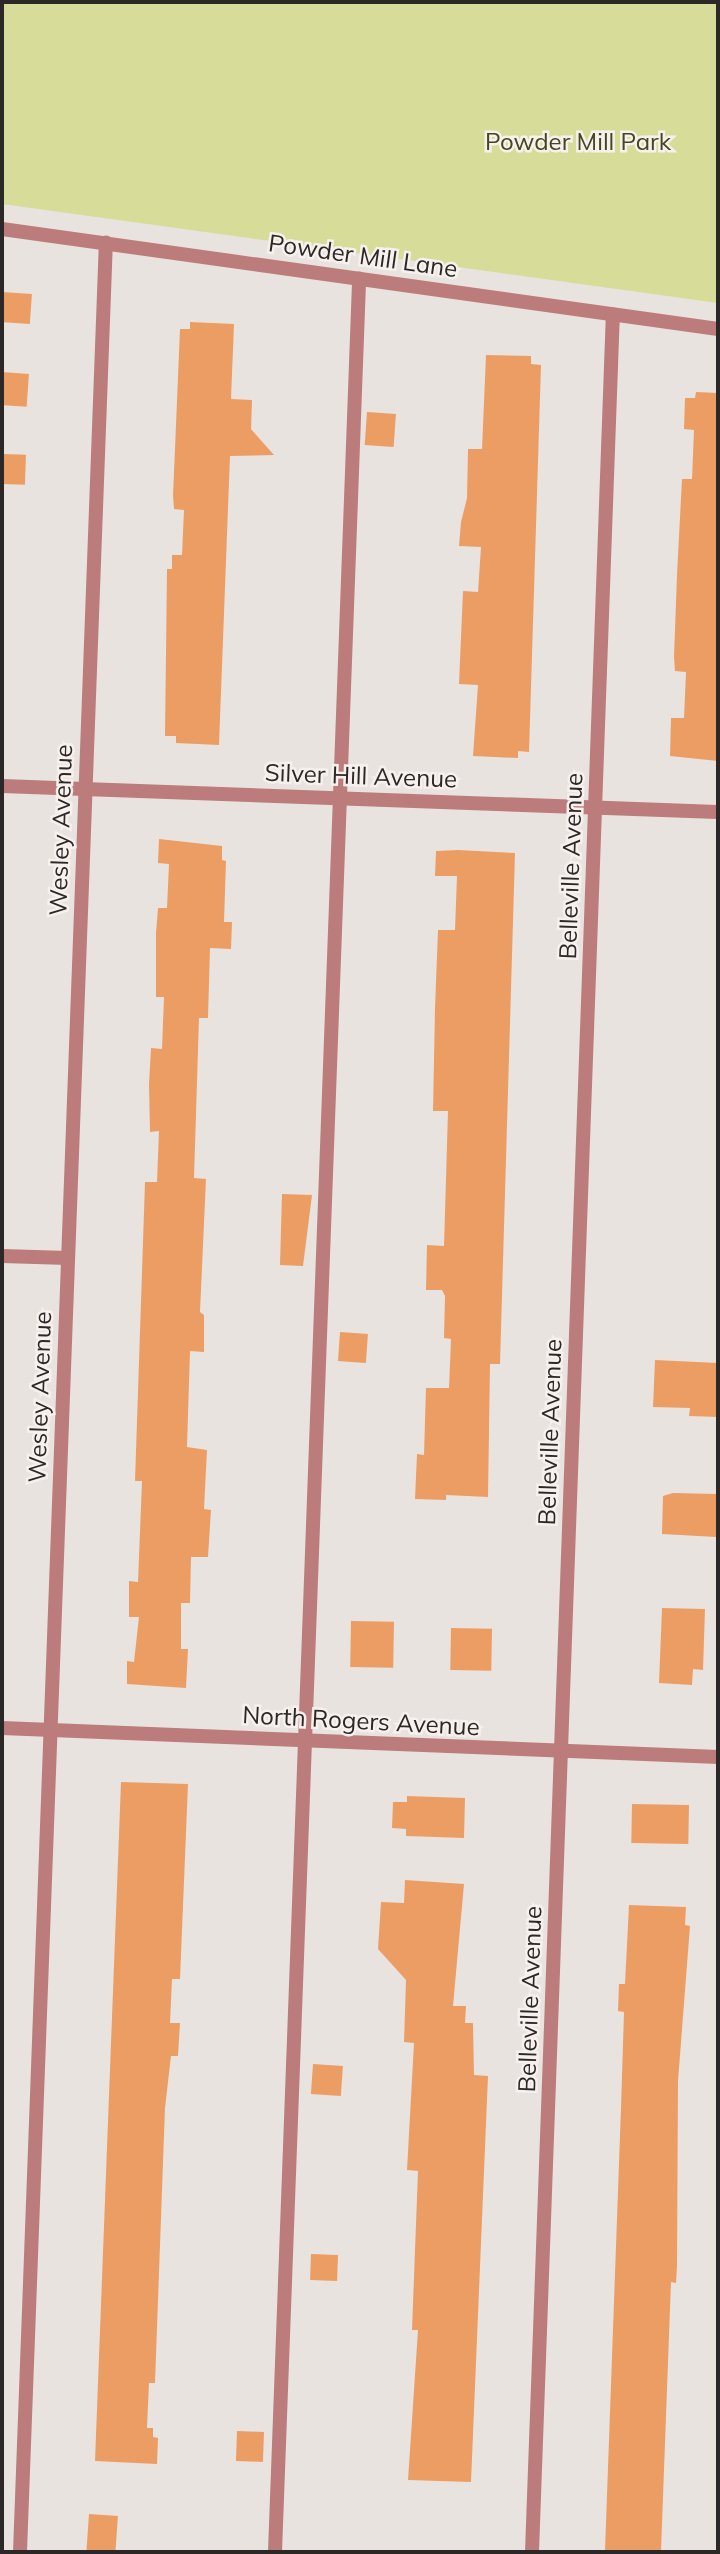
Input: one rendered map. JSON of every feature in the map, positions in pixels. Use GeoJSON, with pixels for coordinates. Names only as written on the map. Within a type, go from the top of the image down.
{"type":"FeatureCollection","features":[{"type":"Feature","properties":{"kind":"street","name":"Powder Mill Lane"},"geometry":{"type":"LineString","coordinates":[[2,229],[718,329]]}},
{"type":"Feature","properties":{"kind":"street","name":"Wesley Avenue"},"geometry":{"type":"LineString","coordinates":[[20,2552],[106,243]]}},
{"type":"Feature","properties":{"kind":"street"},"geometry":{"type":"LineString","coordinates":[[275,2552],[308,1741],[359,279]]}},
{"type":"Feature","properties":{"kind":"street","name":"Belleville Avenue"},"geometry":{"type":"LineString","coordinates":[[533,2552],[613,314]]}},
{"type":"Feature","properties":{"kind":"street","name":"Silver Hill Avenue"},"geometry":{"type":"LineString","coordinates":[[2,786],[718,812]]}},
{"type":"Feature","properties":{"kind":"street"},"geometry":{"type":"LineString","coordinates":[[2,1256],[68,1258]]}},
{"type":"Feature","properties":{"kind":"street","name":"North Rogers Avenue"},"geometry":{"type":"LineString","coordinates":[[2,1728],[718,1757]]}},
{"type":"Feature","properties":{"kind":"green space","name":"Powder Mill Park"},"geometry":{"type":"Polygon","coordinates":[[[2,2],[718,2],[718,303],[2,204],[2,2]]]}},
{"type":"Feature","properties":{"kind":"building"},"geometry":{"type":"Polygon","coordinates":[[[2,292],[32,294],[30,324],[2,322],[2,292]]]}},
{"type":"Feature","properties":{"kind":"building"},"geometry":{"type":"Polygon","coordinates":[[[190,322],[234,324],[231,399],[252,400],[251,429],[274,455],[230,456],[219,745],[176,743],[176,736],[165,736],[167,569],[172,569],[172,555],[182,555],[184,510],[174,509],[173,496],[180,329],[190,329],[190,322]]]}},
{"type":"Feature","properties":{"kind":"building"},"geometry":{"type":"Polygon","coordinates":[[[486,355],[531,356],[531,364],[541,365],[529,752],[518,751],[518,758],[473,756],[478,685],[459,684],[463,591],[478,592],[481,547],[459,546],[467,498],[468,449],[482,449],[486,355]]]}},
{"type":"Feature","properties":{"kind":"building"},"geometry":{"type":"Polygon","coordinates":[[[2,372],[29,374],[27,407],[2,405],[2,372]]]}},
{"type":"Feature","properties":{"kind":"building"},"geometry":{"type":"Polygon","coordinates":[[[696,392],[718,393],[718,761],[670,756],[671,718],[684,718],[686,672],[675,671],[674,657],[677,575],[682,479],[692,479],[694,430],[684,429],[685,398],[695,398],[696,392]]]}},
{"type":"Feature","properties":{"kind":"building"},"geometry":{"type":"Polygon","coordinates":[[[367,412],[396,414],[394,447],[365,445],[367,412]]]}},
{"type":"Feature","properties":{"kind":"building"},"geometry":{"type":"Polygon","coordinates":[[[2,454],[26,455],[25,485],[2,484],[2,454]]]}},
{"type":"Feature","properties":{"kind":"building"},"geometry":{"type":"Polygon","coordinates":[[[159,839],[222,846],[222,860],[226,861],[224,922],[232,922],[231,949],[210,948],[208,1018],[199,1018],[194,1178],[206,1179],[200,1312],[204,1315],[204,1352],[190,1351],[187,1447],[207,1450],[204,1509],[211,1510],[208,1557],[191,1557],[190,1603],[181,1603],[181,1649],[188,1649],[186,1688],[127,1684],[127,1661],[134,1662],[139,1617],[129,1617],[129,1581],[138,1582],[142,1481],[135,1481],[145,1182],[157,1182],[159,1131],[150,1132],[149,1084],[151,1048],[162,1049],[164,997],[156,997],[156,933],[158,908],[167,908],[169,864],[158,863],[159,839]]]}},
{"type":"Feature","properties":{"kind":"building"},"geometry":{"type":"Polygon","coordinates":[[[436,851],[515,853],[500,1364],[490,1364],[488,1497],[446,1495],[446,1500],[415,1499],[417,1454],[424,1455],[426,1388],[449,1388],[451,1339],[444,1338],[445,1296],[442,1290],[426,1290],[427,1245],[444,1246],[448,1111],[433,1111],[438,930],[455,930],[457,876],[435,876],[436,851]]]}},
{"type":"Feature","properties":{"kind":"building"},"geometry":{"type":"Polygon","coordinates":[[[282,1194],[312,1195],[303,1266],[280,1265],[282,1194]]]}},
{"type":"Feature","properties":{"kind":"building"},"geometry":{"type":"Polygon","coordinates":[[[340,1332],[368,1334],[366,1363],[338,1361],[340,1332]]]}},
{"type":"Feature","properties":{"kind":"building"},"geometry":{"type":"Polygon","coordinates":[[[655,1360],[718,1363],[718,1417],[689,1416],[690,1408],[653,1407],[655,1360]]]}},
{"type":"Feature","properties":{"kind":"building"},"geometry":{"type":"Polygon","coordinates":[[[673,1493],[717,1494],[716,1537],[662,1534],[663,1496],[673,1493]]]}},
{"type":"Feature","properties":{"kind":"building"},"geometry":{"type":"Polygon","coordinates":[[[662,1608],[705,1609],[703,1670],[693,1669],[692,1685],[659,1683],[662,1608]]]}},
{"type":"Feature","properties":{"kind":"building"},"geometry":{"type":"Polygon","coordinates":[[[351,1621],[394,1622],[393,1668],[350,1667],[351,1621]]]}},
{"type":"Feature","properties":{"kind":"building"},"geometry":{"type":"Polygon","coordinates":[[[451,1628],[492,1629],[491,1671],[450,1670],[451,1628]]]}},
{"type":"Feature","properties":{"kind":"building"},"geometry":{"type":"Polygon","coordinates":[[[121,1782],[188,1784],[180,1979],[172,1979],[170,2023],[180,2023],[178,2056],[171,2056],[165,2108],[155,2383],[149,2383],[147,2428],[153,2428],[153,2437],[158,2438],[157,2464],[95,2461],[121,1782]]]}},
{"type":"Feature","properties":{"kind":"building"},"geometry":{"type":"Polygon","coordinates":[[[407,1796],[465,1798],[464,1838],[406,1836],[406,1829],[392,1828],[393,1802],[407,1802],[407,1796]]]}},
{"type":"Feature","properties":{"kind":"building"},"geometry":{"type":"Polygon","coordinates":[[[632,1804],[689,1805],[688,1844],[631,1843],[632,1804]]]}},
{"type":"Feature","properties":{"kind":"building"},"geometry":{"type":"Polygon","coordinates":[[[405,1880],[464,1884],[453,2006],[466,2006],[465,2023],[473,2023],[474,2075],[488,2076],[471,2482],[408,2480],[418,2330],[412,2330],[418,2171],[407,2170],[414,2043],[404,2042],[406,1980],[378,1949],[381,1902],[404,1903],[405,1880]]]}},
{"type":"Feature","properties":{"kind":"building"},"geometry":{"type":"Polygon","coordinates":[[[629,1905],[686,1907],[685,1925],[690,1926],[678,2081],[677,2266],[676,2283],[671,2282],[661,2551],[605,2550],[624,2012],[618,2011],[619,1984],[625,1984],[629,1905]]]}},
{"type":"Feature","properties":{"kind":"building"},"geometry":{"type":"Polygon","coordinates":[[[313,2064],[343,2066],[341,2096],[311,2094],[313,2064]]]}},
{"type":"Feature","properties":{"kind":"building"},"geometry":{"type":"Polygon","coordinates":[[[311,2254],[338,2255],[337,2281],[310,2280],[311,2254]]]}},
{"type":"Feature","properties":{"kind":"building"},"geometry":{"type":"Polygon","coordinates":[[[237,2431],[264,2432],[263,2462],[236,2461],[237,2431]]]}},
{"type":"Feature","properties":{"kind":"building"},"geometry":{"type":"Polygon","coordinates":[[[89,2514],[118,2516],[115,2552],[86,2552],[89,2514]]]}}]}
